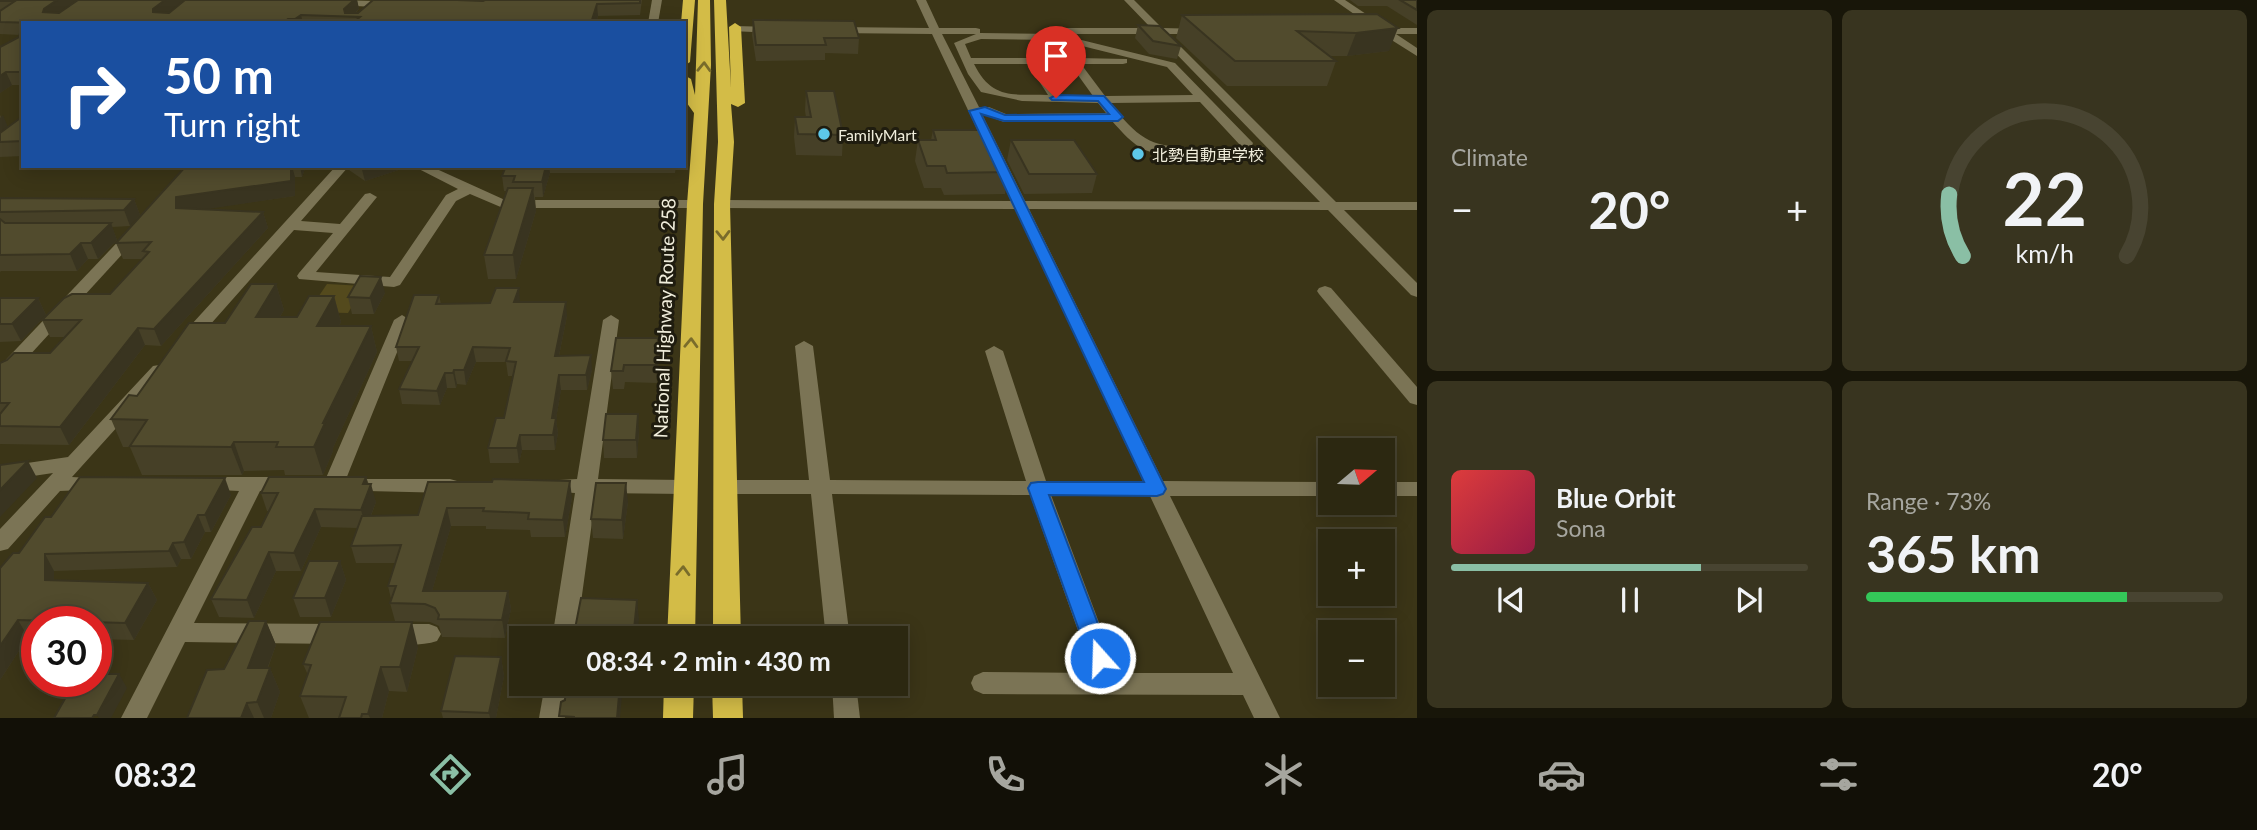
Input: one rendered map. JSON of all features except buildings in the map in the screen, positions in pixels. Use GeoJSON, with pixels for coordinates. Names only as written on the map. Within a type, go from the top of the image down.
{"type":"FeatureCollection","features":[{"type":"Feature","properties":{"kind":"highway"},"geometry":{"type":"LineString","coordinates":[[686,30],[689,0]]}},
{"type":"Feature","properties":{"kind":"highway","name":"National Highway Route 258"},"geometry":{"type":"LineString","coordinates":[[681,626],[704,0]]}},
{"type":"Feature","properties":{"kind":"highway"},"geometry":{"type":"LineString","coordinates":[[720,0],[726,142],[722,204],[727,626]]}},
{"type":"Feature","properties":{"kind":"highway"},"geometry":{"type":"LineString","coordinates":[[726,142],[739,114],[734,0]]}},
{"type":"Feature","properties":{"kind":"highway"},"geometry":{"type":"LineString","coordinates":[[686,92],[701,113]]}},
{"type":"Feature","properties":{"kind":"highway"},"geometry":{"type":"LineString","coordinates":[[678,718],[679,696]]}},
{"type":"Feature","properties":{"kind":"highway"},"geometry":{"type":"LineString","coordinates":[[727,696],[727,718]]}},
{"type":"Feature","properties":{"kind":"street"},"geometry":{"type":"LineString","coordinates":[[653,21],[657,0]]}},
{"type":"Feature","properties":{"kind":"street"},"geometry":{"type":"LineString","coordinates":[[921,0],[1267,718]]}},
{"type":"Feature","properties":{"kind":"street"},"geometry":{"type":"LineString","coordinates":[[1129,0],[1417,292]]}},
{"type":"Feature","properties":{"kind":"street"},"geometry":{"type":"LineString","coordinates":[[1339,0],[1417,53]]}},
{"type":"Feature","properties":{"kind":"street"},"geometry":{"type":"LineString","coordinates":[[330,2],[379,3]]}},
{"type":"Feature","properties":{"kind":"street"},"geometry":{"type":"LineString","coordinates":[[361,17],[379,3]]}},
{"type":"Feature","properties":{"kind":"street"},"geometry":{"type":"LineString","coordinates":[[735,29],[782,30]]}},
{"type":"Feature","properties":{"kind":"street"},"geometry":{"type":"LineString","coordinates":[[824,30],[1212,31]]}},
{"type":"Feature","properties":{"kind":"street"},"geometry":{"type":"LineString","coordinates":[[1358,31],[1417,32]]}},
{"type":"Feature","properties":{"kind":"street"},"geometry":{"type":"LineString","coordinates":[[1057,37],[1101,98],[1137,140],[1148,147],[1166,150],[1238,150],[1248,143],[1171,65],[1057,37],[980,36],[959,43],[984,89],[990,93],[1013,98],[1056,98],[1101,98],[1202,98]]}},
{"type":"Feature","properties":{"kind":"street"},"geometry":{"type":"LineString","coordinates":[[969,61],[1153,61]]}},
{"type":"Feature","properties":{"kind":"street"},"geometry":{"type":"LineString","coordinates":[[1031,61],[1056,98]]}},
{"type":"Feature","properties":{"kind":"street"},"geometry":{"type":"LineString","coordinates":[[974,111],[985,110],[1004,118],[1118,117]]}},
{"type":"Feature","properties":{"kind":"street"},"geometry":{"type":"LineString","coordinates":[[0,543],[340,168]]}},
{"type":"Feature","properties":{"kind":"street"},"geometry":{"type":"LineString","coordinates":[[443,171],[469,189],[503,204],[695,204]]}},
{"type":"Feature","properties":{"kind":"street"},"geometry":{"type":"LineString","coordinates":[[370,197],[305,276],[394,282],[451,198],[469,189]]}},
{"type":"Feature","properties":{"kind":"street"},"geometry":{"type":"LineString","coordinates":[[722,204],[1417,206]]}},
{"type":"Feature","properties":{"kind":"street"},"geometry":{"type":"LineString","coordinates":[[290,225],[344,229]]}},
{"type":"Feature","properties":{"kind":"street"},"geometry":{"type":"LineString","coordinates":[[0,377],[132,230]]}},
{"type":"Feature","properties":{"kind":"street"},"geometry":{"type":"LineString","coordinates":[[1325,291],[1417,399]]}},
{"type":"Feature","properties":{"kind":"street"},"geometry":{"type":"LineString","coordinates":[[333,485],[402,320]]}},
{"type":"Feature","properties":{"kind":"street"},"geometry":{"type":"LineString","coordinates":[[566,626],[611,320]]}},
{"type":"Feature","properties":{"kind":"street"},"geometry":{"type":"LineString","coordinates":[[804,346],[837,626]]}},
{"type":"Feature","properties":{"kind":"street"},"geometry":{"type":"LineString","coordinates":[[994,351],[1038,488],[1109,683]]}},
{"type":"Feature","properties":{"kind":"street"},"geometry":{"type":"LineString","coordinates":[[0,474],[73,463]]}},
{"type":"Feature","properties":{"kind":"street"},"geometry":{"type":"LineString","coordinates":[[54,484],[121,484]]}},
{"type":"Feature","properties":{"kind":"street"},"geometry":{"type":"LineString","coordinates":[[187,484],[476,486]]}},
{"type":"Feature","properties":{"kind":"street"},"geometry":{"type":"LineString","coordinates":[[134,718],[253,484]]}},
{"type":"Feature","properties":{"kind":"street"},"geometry":{"type":"LineString","coordinates":[[532,486],[686,487]]}},
{"type":"Feature","properties":{"kind":"street"},"geometry":{"type":"LineString","coordinates":[[725,486],[1318,489]]}},
{"type":"Feature","properties":{"kind":"street"},"geometry":{"type":"LineString","coordinates":[[1395,489],[1417,489]]}},
{"type":"Feature","properties":{"kind":"street"},"geometry":{"type":"LineString","coordinates":[[178,632],[429,634]]}},
{"type":"Feature","properties":{"kind":"street"},"geometry":{"type":"LineString","coordinates":[[983,683],[1250,684]]}},
{"type":"Feature","properties":{"kind":"street"},"geometry":{"type":"LineString","coordinates":[[552,718],[555,696]]}},
{"type":"Feature","properties":{"kind":"street"},"geometry":{"type":"LineString","coordinates":[[845,696],[848,718]]}},
{"type":"Feature","properties":{"kind":"shaded area"},"geometry":{"type":"Polygon","coordinates":[[[327,284],[364,286],[348,313],[308,312],[327,284]]]}},
{"type":"Feature","properties":{"kind":"place","name":"FamilyMart"},"geometry":{"type":"Point","coordinates":[824,134]}},
{"type":"Feature","properties":{"kind":"place","name":"北勢自動車学校"},"geometry":{"type":"Point","coordinates":[1138,154]}},
{"type":"Feature","properties":{"kind":"route"},"geometry":{"type":"LineString","coordinates":[[1056,98],[1101,98],[1118,117],[1004,118],[985,110],[974,111],[1157,489],[1038,488],[1100,658]]}}]}
